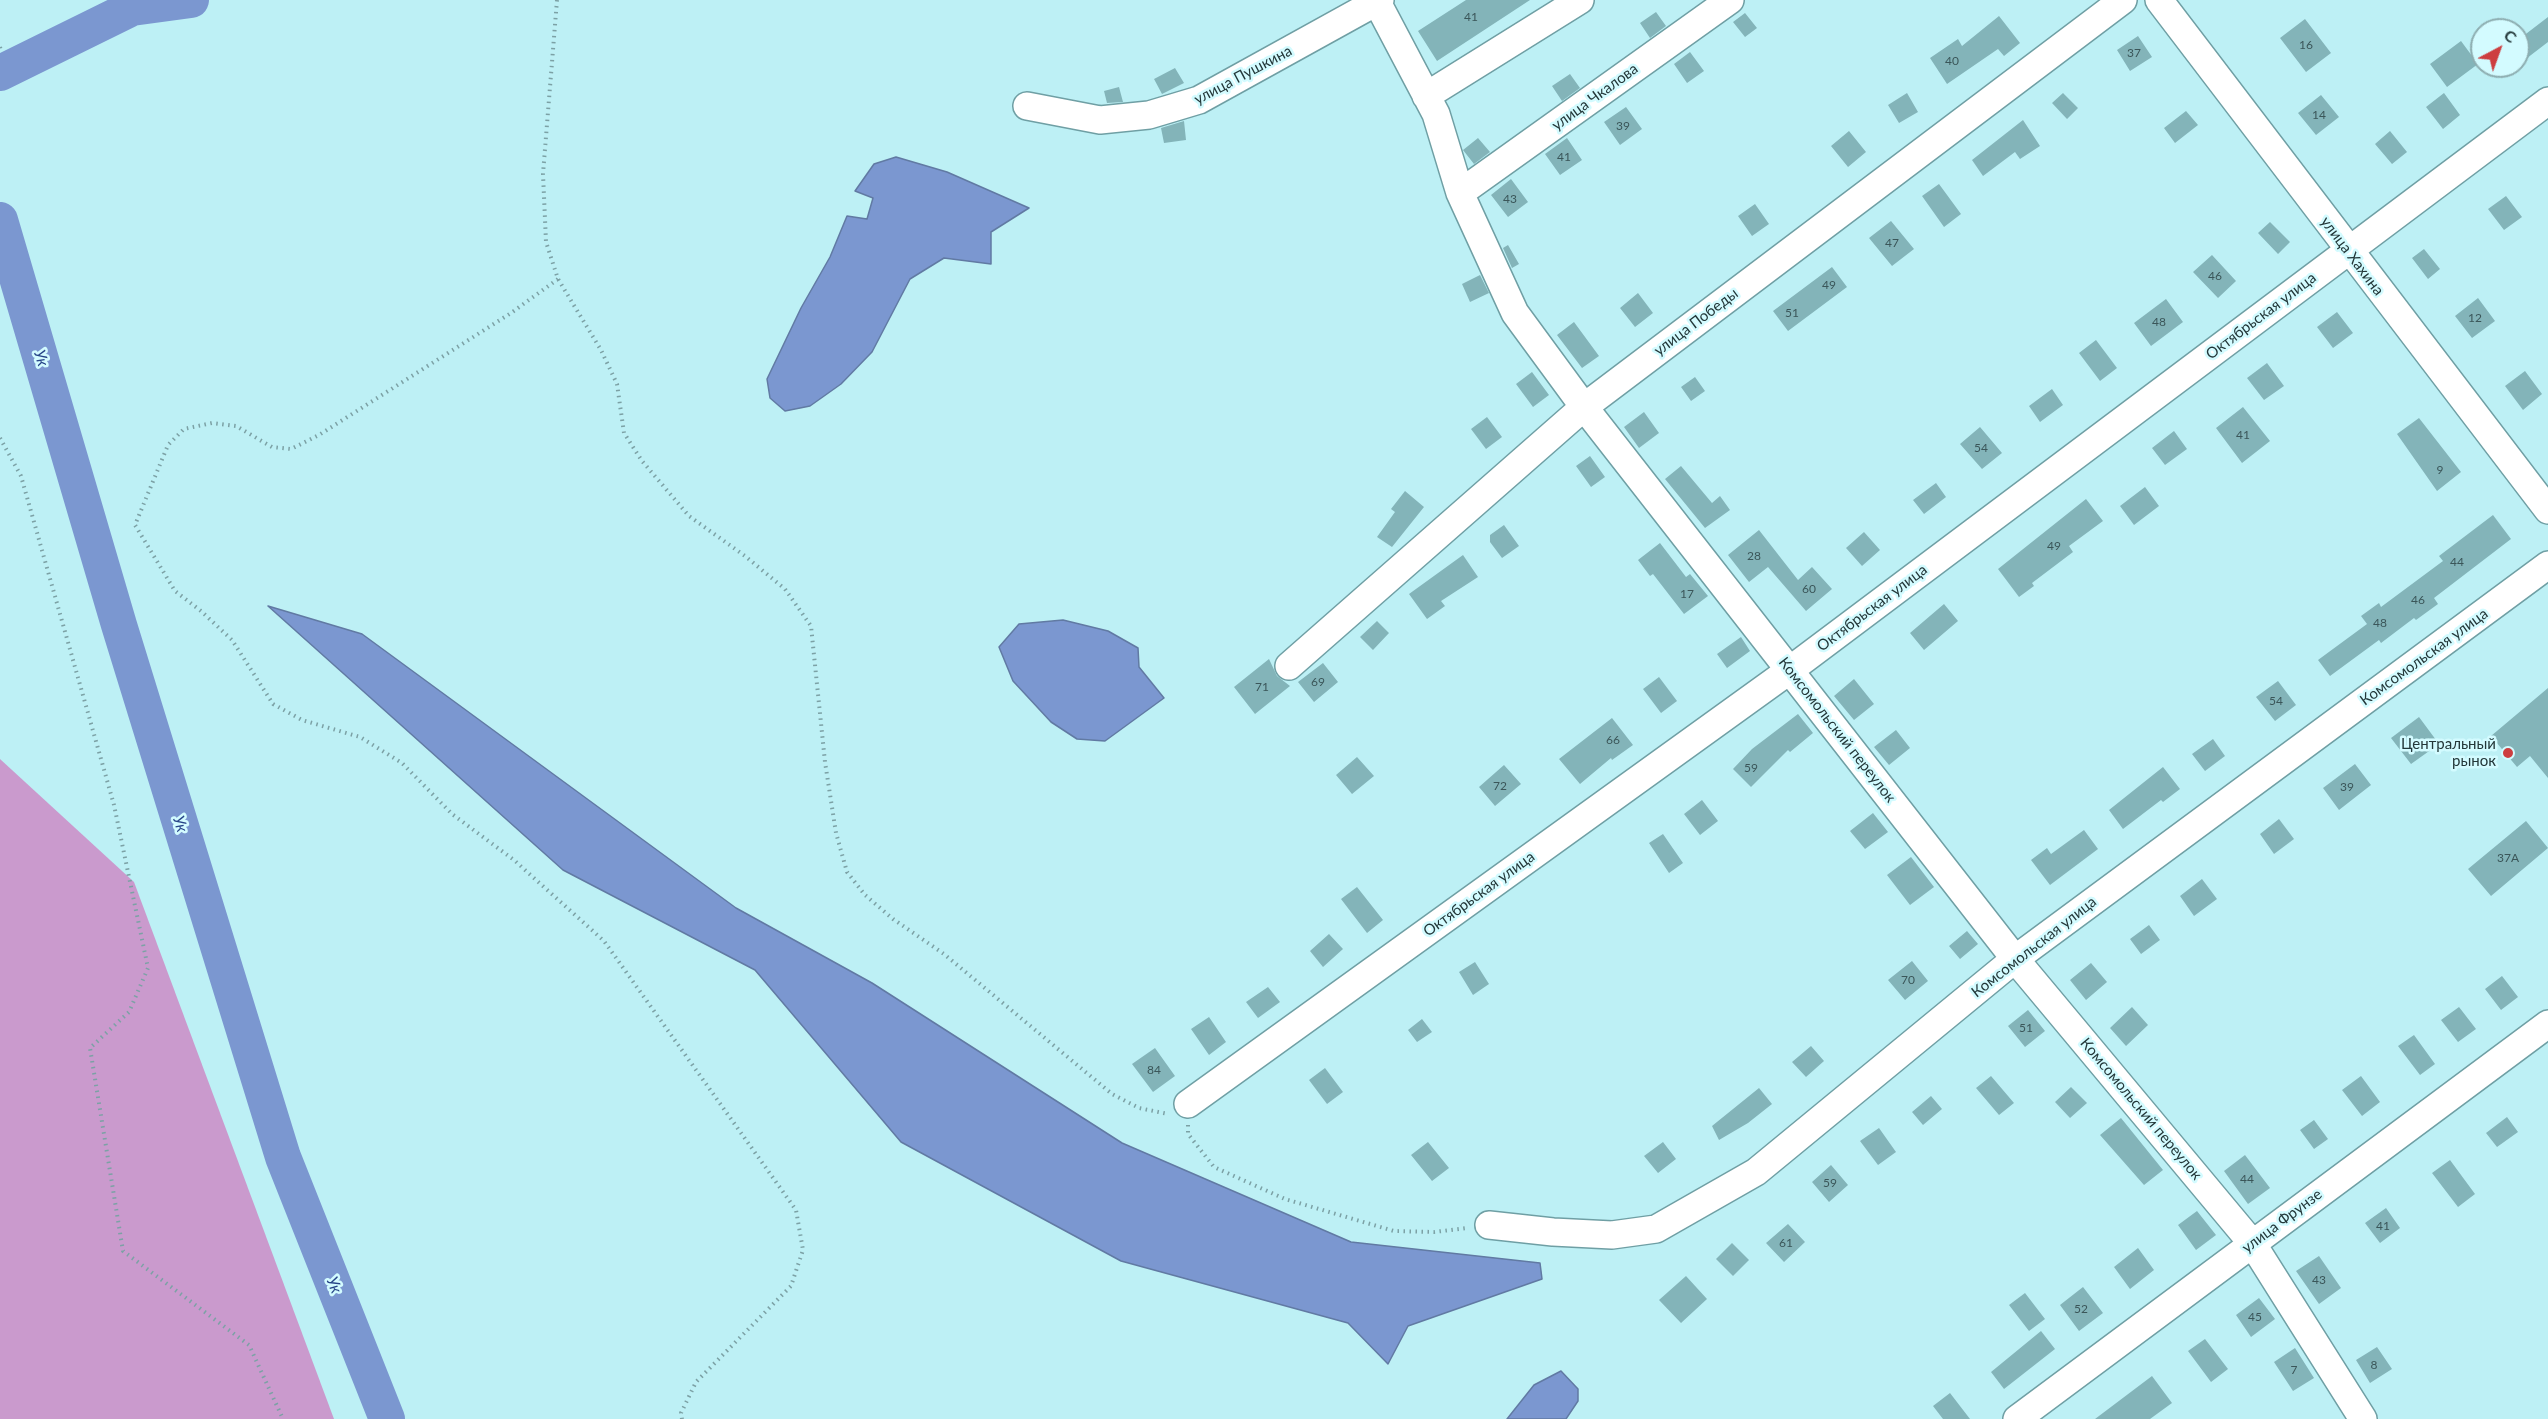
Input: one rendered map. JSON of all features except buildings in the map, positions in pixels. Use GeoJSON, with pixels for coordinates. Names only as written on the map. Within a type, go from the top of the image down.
{"type":"FeatureCollection","features":[{"type":"Feature","properties":{"kind":"street"},"geometry":{"type":"LineString","coordinates":[[1426,96],[1580,0]]}},
{"type":"Feature","properties":{"kind":"street","name":"улица Чкалова"},"geometry":{"type":"LineString","coordinates":[[1460,193],[1730,0]]}},
{"type":"Feature","properties":{"kind":"street","name":"улица Победы"},"geometry":{"type":"LineString","coordinates":[[1289,666],[1584,406],[2123,0]]}},
{"type":"Feature","properties":{"kind":"street","name":"улица Хахина"},"geometry":{"type":"LineString","coordinates":[[2158,0],[2548,510]]}},
{"type":"Feature","properties":{"kind":"street","name":"Комсомольский переулок"},"geometry":{"type":"LineString","coordinates":[[1378,1],[1436,114],[1460,193],[1515,313],[1584,406],[2015,959],[2252,1244],[2363,1419]]}},
{"type":"Feature","properties":{"kind":"street","name":"улица Пушкина"},"geometry":{"type":"LineString","coordinates":[[1027,106],[1101,120],[1149,115],[1199,100],[1378,1]]}},
{"type":"Feature","properties":{"kind":"street","name":"Октябрьская улица"},"geometry":{"type":"LineString","coordinates":[[1188,1104],[1790,670],[2548,101]]}},
{"type":"Feature","properties":{"kind":"street","name":"Комсомольская улица"},"geometry":{"type":"LineString","coordinates":[[1489,1225],[1612,1236],[1656,1229],[1756,1172],[2015,959],[2548,565]]}},
{"type":"Feature","properties":{"kind":"street","name":"улица Фрунзе"},"geometry":{"type":"LineString","coordinates":[[2017,1419],[2548,1024]]}},
{"type":"Feature","properties":{"kind":"path"},"geometry":{"type":"LineString","coordinates":[[558,0],[543,174],[546,242],[558,279],[601,350],[617,384],[624,433],[642,461],[689,516],[785,588],[811,626],[832,813],[847,872],[865,895],[893,919],[944,954],[1112,1094],[1139,1108],[1168,1114],[1188,1104],[1188,1134],[1215,1167],[1285,1199],[1394,1231],[1434,1232],[1489,1225]]}},
{"type":"Feature","properties":{"kind":"path"},"geometry":{"type":"LineString","coordinates":[[558,279],[511,313],[319,435],[291,449],[272,447],[236,426],[212,423],[184,429],[168,445],[135,525],[175,591],[232,640],[273,704],[303,720],[360,737],[402,763],[452,814],[514,860],[604,940],[796,1210],[803,1250],[791,1286],[696,1382],[681,1413],[682,1419]]}},
{"type":"Feature","properties":{"kind":"path"},"geometry":{"type":"LineString","coordinates":[[0,438],[21,476],[111,794],[148,968],[129,1012],[90,1048],[123,1251],[249,1344],[284,1419]]}},
{"type":"Feature","properties":{"kind":"shaded area"},"geometry":{"type":"Polygon","coordinates":[[[0,759],[134,882],[334,1419],[0,1419],[0,759]]]}},
{"type":"Feature","properties":{"kind":"water"},"geometry":{"type":"Polygon","coordinates":[[[896,157],[947,172],[1029,208],[991,232],[991,264],[944,258],[910,279],[872,352],[841,384],[810,406],[785,411],[770,398],[767,379],[801,308],[830,257],[847,216],[867,219],[873,198],[855,191],[874,164],[896,157]]]}},
{"type":"Feature","properties":{"kind":"water"},"geometry":{"type":"Polygon","coordinates":[[[268,606],[362,634],[736,908],[872,983],[1122,1143],[1351,1242],[1540,1263],[1542,1279],[1408,1326],[1388,1364],[1348,1323],[1121,1261],[901,1142],[755,970],[563,870],[268,606]]]}},
{"type":"Feature","properties":{"kind":"water"},"geometry":{"type":"Polygon","coordinates":[[[1063,620],[1108,631],[1138,648],[1139,667],[1164,698],[1105,741],[1077,739],[1051,722],[1013,681],[999,647],[1019,624],[1063,620]]]}},
{"type":"Feature","properties":{"kind":"water"},"geometry":{"type":"Polygon","coordinates":[[[1561,1371],[1578,1389],[1578,1401],[1566,1419],[1507,1419],[1534,1385],[1561,1371]]]}},
{"type":"Feature","properties":{"kind":"waterway","name":"Ук"},"geometry":{"type":"LineString","coordinates":[[0,73],[132,8],[191,0]]}},
{"type":"Feature","properties":{"kind":"waterway","name":"Ук"},"geometry":{"type":"LineString","coordinates":[[0,220],[119,625],[283,1157],[387,1419]]}},
{"type":"Feature","properties":{"kind":"place","name":"Центральный рынок"},"geometry":{"type":"Point","coordinates":[2508,753]}}]}
